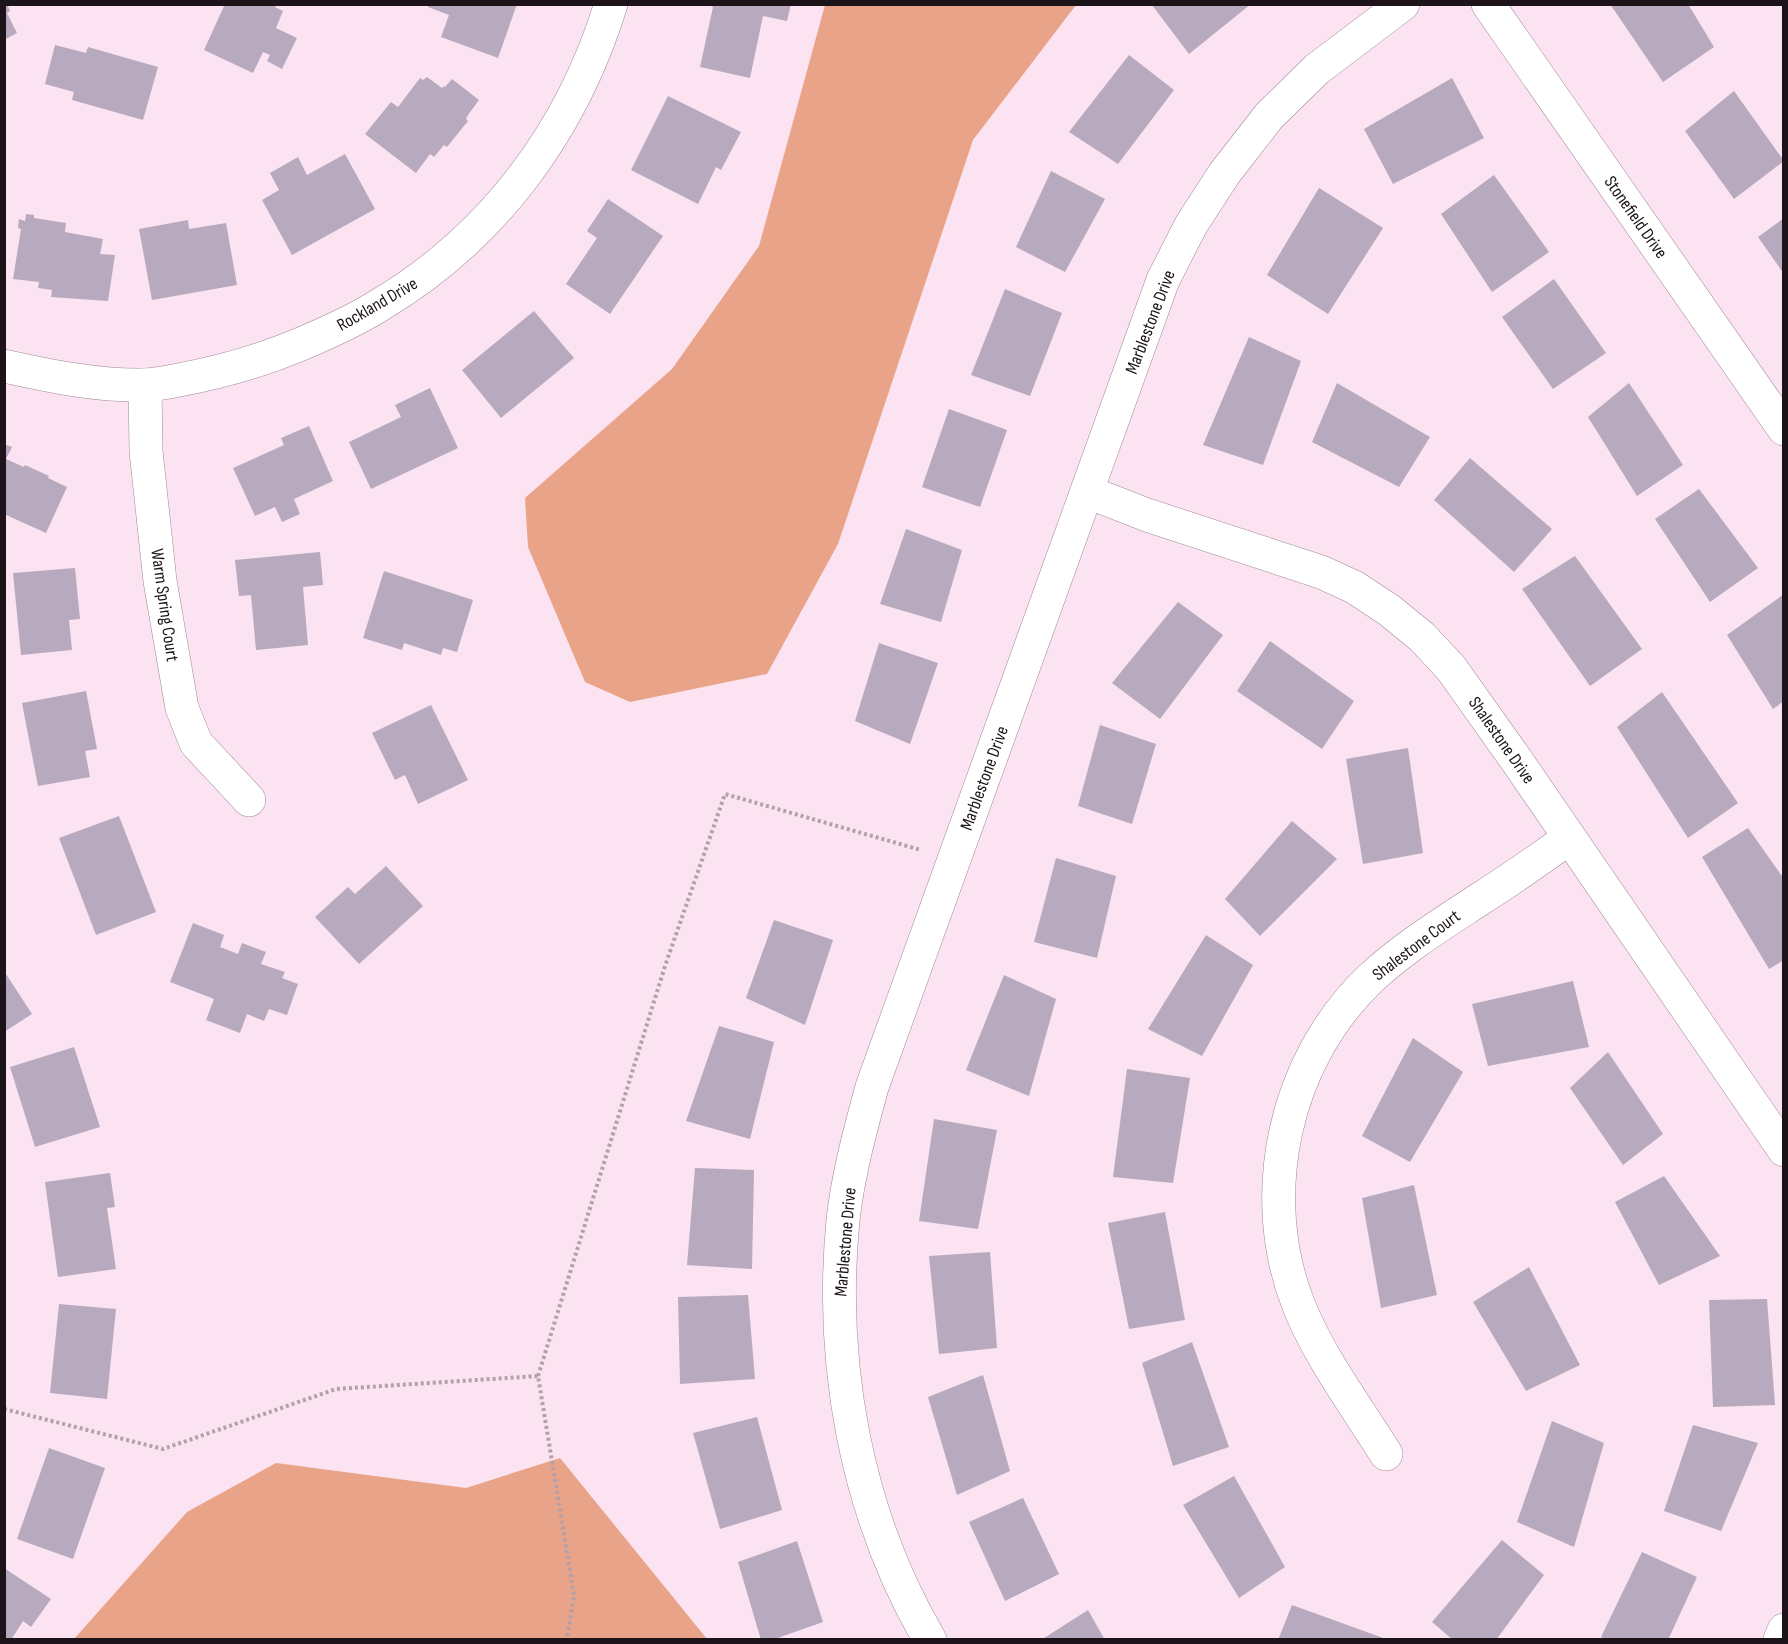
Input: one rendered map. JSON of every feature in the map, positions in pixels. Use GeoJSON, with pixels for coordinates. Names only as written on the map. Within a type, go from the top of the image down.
{"type":"FeatureCollection","features":[{"type":"Feature","properties":{"kind":"street","name":"Rockland Drive"},"geometry":{"type":"LineString","coordinates":[[4,366],[97,383],[145,385],[212,374],[267,359],[378,307],[428,273],[475,234],[515,189],[551,140],[588,70],[611,4]]}},
{"type":"Feature","properties":{"kind":"street","name":"Marblestone Drive"},"geometry":{"type":"LineString","coordinates":[[930,1640],[893,1566],[872,1508],[856,1449],[844,1384],[839,1280],[843,1219],[855,1152],[872,1087],[1163,280],[1191,225],[1224,174],[1269,117],[1317,69],[1403,4]]}},
{"type":"Feature","properties":{"kind":"street","name":"Stonefield Drive"},"geometry":{"type":"LineString","coordinates":[[1488,4],[1784,429]]}},
{"type":"Feature","properties":{"kind":"street","name":"Warm Spring Court"},"geometry":{"type":"LineString","coordinates":[[145,385],[146,451],[160,581],[182,708],[196,743],[249,801]]}},
{"type":"Feature","properties":{"kind":"street","name":"Shalestone Drive"},"geometry":{"type":"LineString","coordinates":[[1088,492],[1148,515],[1321,572],[1354,587],[1389,610],[1422,637],[1451,668],[1517,761],[1784,1150]]}},
{"type":"Feature","properties":{"kind":"street","name":"Shalestone Court"},"geometry":{"type":"LineString","coordinates":[[1386,1454],[1313,1336],[1291,1283],[1282,1241],[1278,1199],[1281,1156],[1289,1114],[1302,1079],[1322,1041],[1347,1005],[1369,980],[1413,943],[1569,838]]}},
{"type":"Feature","properties":{"kind":"street"},"geometry":{"type":"LineString","coordinates":[[1780,1640],[1784,1630]]}},
{"type":"Feature","properties":{"kind":"path"},"geometry":{"type":"LineString","coordinates":[[567,1640],[574,1595],[538,1376],[666,966],[725,794],[954,860]]}},
{"type":"Feature","properties":{"kind":"path"},"geometry":{"type":"LineString","coordinates":[[4,1409],[163,1449],[336,1389],[538,1376]]}},
{"type":"Feature","properties":{"kind":"shaded area"},"geometry":{"type":"Polygon","coordinates":[[[825,5],[1076,5],[973,140],[838,544],[767,674],[630,702],[585,682],[528,547],[525,498],[672,369],[759,246],[825,5]]]}},
{"type":"Feature","properties":{"kind":"shaded area"},"geometry":{"type":"Polygon","coordinates":[[[560,1458],[707,1639],[74,1639],[187,1512],[276,1463],[466,1488],[560,1458]]]}},
{"type":"Feature","properties":{"kind":"building"},"geometry":{"type":"Polygon","coordinates":[[[4,4],[7,4],[10,11],[7,13],[17,33],[4,40],[4,4]]]}},
{"type":"Feature","properties":{"kind":"building"},"geometry":{"type":"Polygon","coordinates":[[[225,4],[276,4],[275,7],[283,11],[276,28],[297,38],[282,69],[267,61],[270,55],[263,52],[253,73],[204,50],[225,4]]]}},
{"type":"Feature","properties":{"kind":"building"},"geometry":{"type":"Polygon","coordinates":[[[429,4],[517,4],[498,58],[441,37],[449,15],[428,7],[429,4]]]}},
{"type":"Feature","properties":{"kind":"building"},"geometry":{"type":"Polygon","coordinates":[[[707,4],[791,4],[787,21],[763,16],[750,78],[700,67],[713,7],[707,4]]]}},
{"type":"Feature","properties":{"kind":"building"},"geometry":{"type":"Polygon","coordinates":[[[1153,4],[1251,4],[1189,54],[1153,4]]]}},
{"type":"Feature","properties":{"kind":"building"},"geometry":{"type":"Polygon","coordinates":[[[1610,4],[1688,4],[1714,47],[1663,82],[1610,4]]]}},
{"type":"Feature","properties":{"kind":"building"},"geometry":{"type":"Polygon","coordinates":[[[55,45],[86,53],[88,47],[158,67],[143,120],[72,100],[74,92],[45,84],[55,45]]]}},
{"type":"Feature","properties":{"kind":"building"},"geometry":{"type":"Polygon","coordinates":[[[1129,55],[1174,90],[1118,164],[1069,132],[1129,55]]]}},
{"type":"Feature","properties":{"kind":"building"},"geometry":{"type":"Polygon","coordinates":[[[427,77],[442,88],[452,79],[479,100],[468,115],[466,119],[468,121],[447,147],[444,145],[434,157],[430,154],[416,173],[365,134],[391,102],[398,107],[420,78],[423,80],[427,77]]]}},
{"type":"Feature","properties":{"kind":"building"},"geometry":{"type":"Polygon","coordinates":[[[1452,78],[1484,138],[1393,184],[1364,129],[1452,78]]]}},
{"type":"Feature","properties":{"kind":"building"},"geometry":{"type":"Polygon","coordinates":[[[1734,91],[1784,161],[1734,199],[1685,131],[1734,91]]]}},
{"type":"Feature","properties":{"kind":"building"},"geometry":{"type":"Polygon","coordinates":[[[668,96],[741,132],[721,170],[716,167],[698,204],[631,170],[668,96]]]}},
{"type":"Feature","properties":{"kind":"building"},"geometry":{"type":"Polygon","coordinates":[[[345,154],[375,209],[292,255],[262,200],[279,190],[270,173],[298,157],[307,175],[345,154]]]}},
{"type":"Feature","properties":{"kind":"building"},"geometry":{"type":"Polygon","coordinates":[[[1051,171],[1105,199],[1065,272],[1016,247],[1051,171]]]}},
{"type":"Feature","properties":{"kind":"building"},"geometry":{"type":"Polygon","coordinates":[[[1494,175],[1549,252],[1492,292],[1441,214],[1494,175]]]}},
{"type":"Feature","properties":{"kind":"building"},"geometry":{"type":"Polygon","coordinates":[[[1319,188],[1383,228],[1328,314],[1267,275],[1319,188]]]}},
{"type":"Feature","properties":{"kind":"building"},"geometry":{"type":"Polygon","coordinates":[[[608,199],[663,236],[610,314],[566,284],[597,238],[587,231],[608,199]]]}},
{"type":"Feature","properties":{"kind":"building"},"geometry":{"type":"Polygon","coordinates":[[[26,214],[34,215],[34,218],[66,223],[65,232],[103,239],[100,254],[115,255],[108,301],[51,297],[52,290],[38,288],[39,282],[13,279],[21,229],[18,228],[19,219],[25,221],[26,214]]]}},
{"type":"Feature","properties":{"kind":"building"},"geometry":{"type":"Polygon","coordinates":[[[1784,218],[1784,274],[1758,237],[1784,218]]]}},
{"type":"Feature","properties":{"kind":"building"},"geometry":{"type":"Polygon","coordinates":[[[188,220],[189,229],[226,223],[237,285],[152,300],[139,229],[188,220]]]}},
{"type":"Feature","properties":{"kind":"building"},"geometry":{"type":"Polygon","coordinates":[[[1554,279],[1606,353],[1553,389],[1502,317],[1554,279]]]}},
{"type":"Feature","properties":{"kind":"building"},"geometry":{"type":"Polygon","coordinates":[[[1005,289],[1062,313],[1030,396],[971,375],[1005,289]]]}},
{"type":"Feature","properties":{"kind":"building"},"geometry":{"type":"Polygon","coordinates":[[[534,311],[574,358],[501,418],[462,370],[534,311]]]}},
{"type":"Feature","properties":{"kind":"building"},"geometry":{"type":"Polygon","coordinates":[[[1249,337],[1301,361],[1263,465],[1203,445],[1249,337]]]}},
{"type":"Feature","properties":{"kind":"building"},"geometry":{"type":"Polygon","coordinates":[[[1337,383],[1430,437],[1399,487],[1312,442],[1337,383]]]}},
{"type":"Feature","properties":{"kind":"building"},"geometry":{"type":"Polygon","coordinates":[[[1629,383],[1683,465],[1637,496],[1588,417],[1629,383]]]}},
{"type":"Feature","properties":{"kind":"building"},"geometry":{"type":"Polygon","coordinates":[[[430,388],[458,448],[371,489],[349,442],[401,417],[395,405],[430,388]]]}},
{"type":"Feature","properties":{"kind":"building"},"geometry":{"type":"Polygon","coordinates":[[[949,409],[1007,430],[980,507],[922,487],[949,409]]]}},
{"type":"Feature","properties":{"kind":"building"},"geometry":{"type":"Polygon","coordinates":[[[309,426],[333,481],[294,499],[300,514],[282,522],[275,507],[255,516],[233,468],[284,445],[281,438],[309,426]]]}},
{"type":"Feature","properties":{"kind":"building"},"geometry":{"type":"Polygon","coordinates":[[[4,444],[12,447],[6,459],[49,476],[48,478],[67,487],[46,533],[4,514],[4,444]]]}},
{"type":"Feature","properties":{"kind":"building"},"geometry":{"type":"Polygon","coordinates":[[[1470,458],[1552,529],[1514,572],[1434,500],[1470,458]]]}},
{"type":"Feature","properties":{"kind":"building"},"geometry":{"type":"Polygon","coordinates":[[[1699,489],[1758,568],[1710,602],[1655,519],[1699,489]]]}},
{"type":"Feature","properties":{"kind":"building"},"geometry":{"type":"Polygon","coordinates":[[[906,529],[962,550],[941,622],[880,604],[906,529]]]}},
{"type":"Feature","properties":{"kind":"building"},"geometry":{"type":"Polygon","coordinates":[[[320,552],[323,585],[303,587],[308,645],[256,650],[251,595],[239,596],[235,560],[320,552]]]}},
{"type":"Feature","properties":{"kind":"building"},"geometry":{"type":"Polygon","coordinates":[[[1575,556],[1642,649],[1590,686],[1522,589],[1575,556]]]}},
{"type":"Feature","properties":{"kind":"building"},"geometry":{"type":"Polygon","coordinates":[[[75,568],[80,619],[69,620],[72,650],[21,655],[13,573],[75,568]]]}},
{"type":"Feature","properties":{"kind":"building"},"geometry":{"type":"Polygon","coordinates":[[[384,571],[473,600],[457,652],[443,648],[441,655],[404,643],[402,650],[363,638],[384,571]]]}},
{"type":"Feature","properties":{"kind":"building"},"geometry":{"type":"Polygon","coordinates":[[[1784,594],[1784,701],[1773,709],[1727,635],[1784,594]]]}},
{"type":"Feature","properties":{"kind":"building"},"geometry":{"type":"Polygon","coordinates":[[[1178,602],[1223,635],[1160,719],[1112,683],[1178,602]]]}},
{"type":"Feature","properties":{"kind":"building"},"geometry":{"type":"Polygon","coordinates":[[[1270,641],[1354,701],[1322,749],[1237,691],[1270,641]]]}},
{"type":"Feature","properties":{"kind":"building"},"geometry":{"type":"Polygon","coordinates":[[[879,643],[938,663],[910,744],[855,721],[879,643]]]}},
{"type":"Feature","properties":{"kind":"building"},"geometry":{"type":"Polygon","coordinates":[[[86,691],[97,749],[85,751],[90,777],[38,786],[22,703],[86,691]]]}},
{"type":"Feature","properties":{"kind":"building"},"geometry":{"type":"Polygon","coordinates":[[[1662,692],[1738,803],[1688,838],[1617,727],[1662,692]]]}},
{"type":"Feature","properties":{"kind":"building"},"geometry":{"type":"Polygon","coordinates":[[[431,705],[468,780],[418,804],[405,775],[395,780],[372,733],[431,705]]]}},
{"type":"Feature","properties":{"kind":"building"},"geometry":{"type":"Polygon","coordinates":[[[1100,725],[1156,744],[1132,824],[1078,806],[1100,725]]]}},
{"type":"Feature","properties":{"kind":"building"},"geometry":{"type":"Polygon","coordinates":[[[1408,748],[1423,853],[1363,864],[1346,759],[1408,748]]]}},
{"type":"Feature","properties":{"kind":"building"},"geometry":{"type":"Polygon","coordinates":[[[119,816],[156,912],[96,935],[59,838],[119,816]]]}},
{"type":"Feature","properties":{"kind":"building"},"geometry":{"type":"Polygon","coordinates":[[[1292,821],[1337,859],[1260,936],[1225,899],[1292,821]]]}},
{"type":"Feature","properties":{"kind":"building"},"geometry":{"type":"Polygon","coordinates":[[[1748,828],[1784,879],[1784,960],[1769,969],[1702,857],[1748,828]]]}},
{"type":"Feature","properties":{"kind":"building"},"geometry":{"type":"Polygon","coordinates":[[[1056,858],[1116,876],[1097,958],[1034,942],[1056,858]]]}},
{"type":"Feature","properties":{"kind":"building"},"geometry":{"type":"Polygon","coordinates":[[[386,866],[423,906],[359,964],[315,917],[348,887],[355,894],[386,866]]]}},
{"type":"Feature","properties":{"kind":"building"},"geometry":{"type":"Polygon","coordinates":[[[774,920],[833,940],[805,1025],[746,998],[774,920]]]}},
{"type":"Feature","properties":{"kind":"building"},"geometry":{"type":"Polygon","coordinates":[[[193,923],[224,935],[220,947],[238,954],[242,943],[266,952],[261,964],[285,972],[282,978],[298,984],[287,1015],[269,1009],[264,1021],[247,1014],[240,1033],[206,1020],[214,999],[170,982],[193,923]]]}},
{"type":"Feature","properties":{"kind":"building"},"geometry":{"type":"Polygon","coordinates":[[[1206,935],[1253,965],[1202,1056],[1148,1029],[1206,935]]]}},
{"type":"Feature","properties":{"kind":"building"},"geometry":{"type":"Polygon","coordinates":[[[4,971],[32,1014],[4,1032],[4,971]]]}},
{"type":"Feature","properties":{"kind":"building"},"geometry":{"type":"Polygon","coordinates":[[[1004,975],[1056,999],[1029,1096],[966,1070],[1004,975]]]}},
{"type":"Feature","properties":{"kind":"building"},"geometry":{"type":"Polygon","coordinates":[[[1573,981],[1589,1047],[1488,1066],[1472,1004],[1573,981]]]}},
{"type":"Feature","properties":{"kind":"building"},"geometry":{"type":"Polygon","coordinates":[[[719,1026],[774,1042],[750,1139],[686,1121],[719,1026]]]}},
{"type":"Feature","properties":{"kind":"building"},"geometry":{"type":"Polygon","coordinates":[[[1413,1038],[1463,1072],[1410,1162],[1362,1136],[1413,1038]]]}},
{"type":"Feature","properties":{"kind":"building"},"geometry":{"type":"Polygon","coordinates":[[[74,1047],[100,1127],[35,1147],[10,1067],[74,1047]]]}},
{"type":"Feature","properties":{"kind":"building"},"geometry":{"type":"Polygon","coordinates":[[[1608,1052],[1663,1134],[1623,1165],[1570,1088],[1608,1052]]]}},
{"type":"Feature","properties":{"kind":"building"},"geometry":{"type":"Polygon","coordinates":[[[1127,1069],[1190,1078],[1173,1183],[1113,1177],[1127,1069]]]}},
{"type":"Feature","properties":{"kind":"building"},"geometry":{"type":"Polygon","coordinates":[[[934,1119],[997,1130],[978,1229],[919,1221],[934,1119]]]}},
{"type":"Feature","properties":{"kind":"building"},"geometry":{"type":"Polygon","coordinates":[[[695,1168],[754,1170],[752,1269],[687,1265],[695,1168]]]}},
{"type":"Feature","properties":{"kind":"building"},"geometry":{"type":"Polygon","coordinates":[[[110,1173],[115,1207],[107,1208],[116,1269],[58,1277],[45,1182],[110,1173]]]}},
{"type":"Feature","properties":{"kind":"building"},"geometry":{"type":"Polygon","coordinates":[[[1664,1176],[1720,1256],[1659,1285],[1615,1202],[1664,1176]]]}},
{"type":"Feature","properties":{"kind":"building"},"geometry":{"type":"Polygon","coordinates":[[[1414,1185],[1437,1295],[1381,1308],[1362,1198],[1414,1185]]]}},
{"type":"Feature","properties":{"kind":"building"},"geometry":{"type":"Polygon","coordinates":[[[1165,1212],[1185,1320],[1129,1329],[1108,1223],[1165,1212]]]}},
{"type":"Feature","properties":{"kind":"building"},"geometry":{"type":"Polygon","coordinates":[[[990,1252],[997,1348],[939,1354],[929,1256],[990,1252]]]}},
{"type":"Feature","properties":{"kind":"building"},"geometry":{"type":"Polygon","coordinates":[[[1529,1267],[1580,1365],[1526,1391],[1473,1302],[1529,1267]]]}},
{"type":"Feature","properties":{"kind":"building"},"geometry":{"type":"Polygon","coordinates":[[[748,1295],[755,1379],[680,1384],[678,1297],[748,1295]]]}},
{"type":"Feature","properties":{"kind":"building"},"geometry":{"type":"Polygon","coordinates":[[[1767,1299],[1775,1405],[1713,1407],[1709,1300],[1767,1299]]]}},
{"type":"Feature","properties":{"kind":"building"},"geometry":{"type":"Polygon","coordinates":[[[59,1304],[116,1309],[107,1399],[50,1393],[59,1304]]]}},
{"type":"Feature","properties":{"kind":"building"},"geometry":{"type":"Polygon","coordinates":[[[1192,1342],[1229,1447],[1173,1466],[1142,1363],[1192,1342]]]}},
{"type":"Feature","properties":{"kind":"building"},"geometry":{"type":"Polygon","coordinates":[[[983,1375],[1010,1471],[957,1495],[928,1397],[983,1375]]]}},
{"type":"Feature","properties":{"kind":"building"},"geometry":{"type":"Polygon","coordinates":[[[757,1417],[782,1510],[720,1529],[693,1433],[757,1417]]]}},
{"type":"Feature","properties":{"kind":"building"},"geometry":{"type":"Polygon","coordinates":[[[1552,1421],[1604,1443],[1574,1547],[1517,1522],[1552,1421]]]}},
{"type":"Feature","properties":{"kind":"building"},"geometry":{"type":"Polygon","coordinates":[[[1693,1425],[1758,1443],[1721,1531],[1664,1511],[1693,1425]]]}},
{"type":"Feature","properties":{"kind":"building"},"geometry":{"type":"Polygon","coordinates":[[[49,1448],[105,1468],[73,1559],[17,1539],[49,1448]]]}},
{"type":"Feature","properties":{"kind":"building"},"geometry":{"type":"Polygon","coordinates":[[[1234,1476],[1285,1567],[1239,1598],[1183,1505],[1234,1476]]]}},
{"type":"Feature","properties":{"kind":"building"},"geometry":{"type":"Polygon","coordinates":[[[1023,1498],[1059,1574],[1005,1601],[969,1522],[1023,1498]]]}},
{"type":"Feature","properties":{"kind":"building"},"geometry":{"type":"Polygon","coordinates":[[[1502,1540],[1544,1575],[1496,1640],[1453,1640],[1432,1622],[1502,1540]]]}},
{"type":"Feature","properties":{"kind":"building"},"geometry":{"type":"Polygon","coordinates":[[[797,1541],[823,1622],[772,1640],[761,1640],[738,1562],[797,1541]]]}},
{"type":"Feature","properties":{"kind":"building"},"geometry":{"type":"Polygon","coordinates":[[[1642,1552],[1697,1577],[1668,1640],[1606,1640],[1601,1637],[1642,1552]]]}},
{"type":"Feature","properties":{"kind":"building"},"geometry":{"type":"Polygon","coordinates":[[[4,1568],[51,1599],[31,1627],[23,1621],[11,1640],[4,1640],[4,1568]]]}},
{"type":"Feature","properties":{"kind":"building"},"geometry":{"type":"Polygon","coordinates":[[[1292,1605],[1386,1639],[1386,1640],[1278,1640],[1292,1605]]]}},
{"type":"Feature","properties":{"kind":"building"},"geometry":{"type":"Polygon","coordinates":[[[1088,1610],[1105,1640],[1041,1640],[1088,1610]]]}}]}
